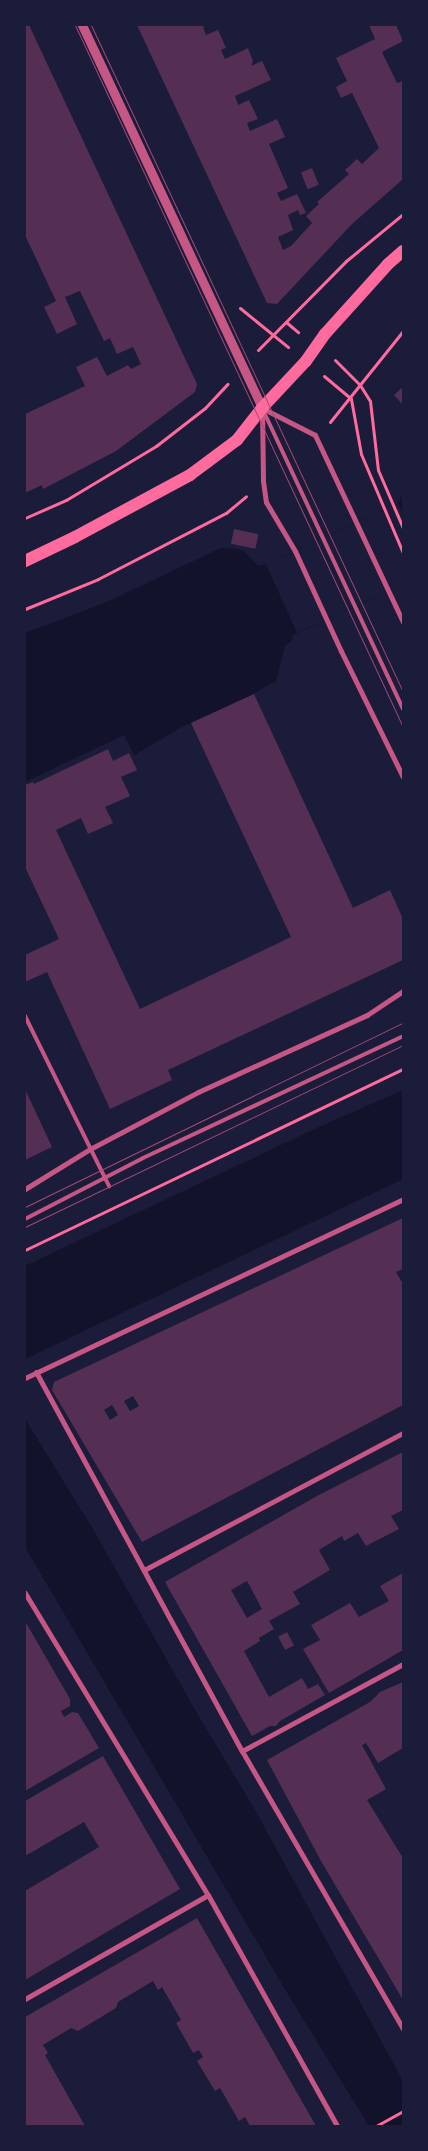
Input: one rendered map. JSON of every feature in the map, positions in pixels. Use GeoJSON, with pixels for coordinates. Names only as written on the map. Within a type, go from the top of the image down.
{"type":"FeatureCollection","features":[{"type":"Feature","properties":{"kind":"main road"},"geometry":{"type":"LineString","coordinates":[[25,561],[75,537],[190,475],[237,440],[325,334],[388,264],[403,251]]}},
{"type":"Feature","properties":{"kind":"street"},"geometry":{"type":"LineString","coordinates":[[82,25],[262,408],[263,481],[266,502],[295,551],[403,777]]}},
{"type":"Feature","properties":{"kind":"street"},"geometry":{"type":"LineString","coordinates":[[262,408],[315,435],[403,622]]}},
{"type":"Feature","properties":{"kind":"street"},"geometry":{"type":"LineString","coordinates":[[25,1188],[90,1149],[198,1092],[366,1015],[403,991]]}},
{"type":"Feature","properties":{"kind":"street"},"geometry":{"type":"LineString","coordinates":[[25,1378],[403,1199]]}},
{"type":"Feature","properties":{"kind":"street"},"geometry":{"type":"LineString","coordinates":[[36,1372],[242,1751],[403,2029]]}},
{"type":"Feature","properties":{"kind":"street"},"geometry":{"type":"LineString","coordinates":[[144,1570],[403,1433]]}},
{"type":"Feature","properties":{"kind":"street"},"geometry":{"type":"LineString","coordinates":[[25,1593],[208,1895],[336,2126]]}},
{"type":"Feature","properties":{"kind":"street"},"geometry":{"type":"LineString","coordinates":[[242,1751],[403,1664]]}},
{"type":"Feature","properties":{"kind":"street"},"geometry":{"type":"LineString","coordinates":[[25,1999],[208,1895]]}},
{"type":"Feature","properties":{"kind":"lane"},"geometry":{"type":"LineString","coordinates":[[262,408],[403,710]]}},
{"type":"Feature","properties":{"kind":"lane"},"geometry":{"type":"LineString","coordinates":[[25,1016],[109,1186]]}},
{"type":"Feature","properties":{"kind":"lane"},"geometry":{"type":"LineString","coordinates":[[25,1219],[104,1177],[403,1036]]}},
{"type":"Feature","properties":{"kind":"path"},"geometry":{"type":"LineString","coordinates":[[273,335],[346,261],[403,214]]}},
{"type":"Feature","properties":{"kind":"path"},"geometry":{"type":"LineString","coordinates":[[315,435],[336,416],[403,331]]}},
{"type":"Feature","properties":{"kind":"path"},"geometry":{"type":"LineString","coordinates":[[25,518],[66,500],[156,446],[205,408],[243,366]]}},
{"type":"Feature","properties":{"kind":"path"},"geometry":{"type":"LineString","coordinates":[[360,385],[370,401],[378,470],[403,528]]}},
{"type":"Feature","properties":{"kind":"path"},"geometry":{"type":"LineString","coordinates":[[25,609],[98,579],[226,513],[263,481]]}},
{"type":"Feature","properties":{"kind":"path"},"geometry":{"type":"LineString","coordinates":[[384,510],[403,553]]}},
{"type":"Feature","properties":{"kind":"path"},"geometry":{"type":"LineString","coordinates":[[25,1250],[403,1069]]}},
{"type":"Feature","properties":{"kind":"path"},"geometry":{"type":"LineString","coordinates":[[376,2126],[403,2111]]}},
{"type":"Feature","properties":{"kind":"shaded area"},"geometry":{"type":"Polygon","coordinates":[[[403,493],[403,584],[293,635],[292,640],[285,646],[276,681],[251,695],[182,727],[134,755],[124,735],[25,782],[25,633],[107,602],[221,548],[238,549],[245,552],[256,564],[260,566],[266,564],[398,503],[403,493]]]}},
{"type":"Feature","properties":{"kind":"shaded area"},"geometry":{"type":"Polygon","coordinates":[[[403,1090],[403,1179],[25,1359],[25,1266],[321,1126],[403,1090]]]}},
{"type":"Feature","properties":{"kind":"shaded area"},"geometry":{"type":"Polygon","coordinates":[[[25,1419],[90,1524],[198,1715],[255,1810],[403,2081],[403,2126],[369,2126],[289,1996],[25,1547],[25,1419]]]}},
{"type":"Feature","properties":{"kind":"pier"},"geometry":{"type":"Polygon","coordinates":[[[398,503],[403,514],[403,584],[297,633],[266,564],[398,503]]]}},
{"type":"Feature","properties":{"kind":"building"},"geometry":{"type":"Polygon","coordinates":[[[25,25],[29,25],[197,384],[195,392],[116,451],[43,489],[42,485],[25,493],[25,414],[85,386],[76,367],[97,357],[107,376],[128,365],[131,369],[141,364],[133,347],[117,354],[110,338],[104,341],[80,291],[65,297],[77,324],[57,334],[44,307],[56,301],[25,235],[25,25]]]}},
{"type":"Feature","properties":{"kind":"building"},"geometry":{"type":"Polygon","coordinates":[[[137,25],[207,25],[203,27],[206,35],[218,30],[226,48],[221,50],[225,59],[248,48],[253,61],[251,66],[262,61],[271,80],[235,96],[238,105],[249,100],[258,119],[247,123],[250,131],[277,119],[285,137],[269,144],[288,188],[277,193],[281,201],[297,194],[306,213],[300,215],[298,210],[288,215],[293,230],[278,237],[283,250],[291,246],[312,223],[306,216],[319,204],[317,202],[349,174],[345,170],[357,159],[362,164],[379,148],[352,93],[341,98],[336,87],[347,81],[336,58],[375,39],[369,25],[396,25],[403,41],[382,52],[397,83],[403,81],[403,179],[352,224],[277,304],[267,303],[137,25]]]}},
{"type":"Feature","properties":{"kind":"building"},"geometry":{"type":"Polygon","coordinates":[[[312,168],[319,185],[308,189],[301,172],[312,168]]]}},
{"type":"Feature","properties":{"kind":"building"},"geometry":{"type":"Polygon","coordinates":[[[403,387],[403,405],[394,395],[403,387]]]}},
{"type":"Feature","properties":{"kind":"building"},"geometry":{"type":"Polygon","coordinates":[[[234,529],[258,534],[255,549],[231,544],[234,529]]]}},
{"type":"Feature","properties":{"kind":"building"},"geometry":{"type":"Polygon","coordinates":[[[254,694],[353,908],[390,890],[403,919],[403,960],[168,1070],[172,1080],[110,1109],[47,972],[25,982],[25,955],[59,939],[25,867],[25,785],[33,782],[34,784],[108,749],[113,761],[129,753],[137,770],[121,777],[130,796],[105,807],[113,823],[88,834],[81,818],[56,830],[140,1009],[291,937],[191,723],[254,694]]]}},
{"type":"Feature","properties":{"kind":"building"},"geometry":{"type":"Polygon","coordinates":[[[25,1089],[52,1147],[25,1160],[25,1089]]]}},
{"type":"Feature","properties":{"kind":"building"},"geometry":{"type":"Polygon","coordinates":[[[403,1218],[403,1269],[396,1272],[403,1284],[403,1405],[142,1542],[52,1390],[54,1382],[403,1218]],[[133,1396],[124,1401],[130,1411],[139,1406],[133,1396]],[[112,1405],[104,1410],[110,1420],[118,1415],[112,1405]]]}},
{"type":"Feature","properties":{"kind":"building"},"geometry":{"type":"Polygon","coordinates":[[[403,1452],[403,1510],[391,1516],[399,1529],[366,1546],[358,1533],[344,1541],[342,1536],[319,1550],[330,1570],[293,1592],[300,1604],[269,1621],[274,1629],[259,1638],[260,1641],[244,1651],[269,1697],[302,1678],[308,1689],[318,1684],[325,1695],[280,1721],[276,1726],[270,1726],[252,1736],[165,1582],[317,1496],[403,1452]],[[247,1581],[231,1590],[247,1618],[262,1609],[247,1581]]]}},
{"type":"Feature","properties":{"kind":"building"},"geometry":{"type":"Polygon","coordinates":[[[403,1573],[403,1650],[329,1693],[303,1649],[320,1640],[311,1625],[350,1603],[359,1617],[389,1601],[380,1586],[403,1573]]]}},
{"type":"Feature","properties":{"kind":"building"},"geometry":{"type":"Polygon","coordinates":[[[25,1621],[70,1699],[70,1706],[61,1711],[64,1717],[72,1712],[78,1713],[99,1748],[25,1791],[25,1621]]]}},
{"type":"Feature","properties":{"kind":"building"},"geometry":{"type":"Polygon","coordinates":[[[287,1632],[294,1645],[285,1650],[278,1637],[287,1632]]]}},
{"type":"Feature","properties":{"kind":"building"},"geometry":{"type":"Polygon","coordinates":[[[403,1682],[403,1748],[378,1763],[366,1743],[362,1745],[386,1789],[367,1800],[403,1858],[403,2000],[321,1861],[267,1760],[370,1702],[380,1692],[403,1682]]]}},
{"type":"Feature","properties":{"kind":"building"},"geometry":{"type":"Polygon","coordinates":[[[103,1756],[180,1889],[25,1980],[25,1891],[99,1847],[84,1822],[25,1856],[25,1801],[103,1756]]]}},
{"type":"Feature","properties":{"kind":"building"},"geometry":{"type":"Polygon","coordinates":[[[197,1918],[316,2126],[250,2126],[245,2117],[239,2121],[220,2088],[215,2091],[197,2061],[203,2057],[199,2050],[193,2053],[176,2023],[181,2020],[162,1987],[158,1990],[153,1981],[118,2002],[116,2008],[78,2031],[71,2028],[43,2045],[48,2053],[45,2055],[85,2126],[25,2126],[25,2017],[197,1918]]]}},
{"type":"Feature","properties":{"kind":"tram line"},"geometry":{"type":"LineString","coordinates":[[75,25],[403,727]]}},
{"type":"Feature","properties":{"kind":"tram line"},"geometry":{"type":"LineString","coordinates":[[91,25],[403,692]]}},
{"type":"Feature","properties":{"kind":"tram line"},"geometry":{"type":"LineString","coordinates":[[25,1207],[403,1023]]}},
{"type":"Feature","properties":{"kind":"tram line"},"geometry":{"type":"LineString","coordinates":[[25,1227],[403,1045]]}}]}
